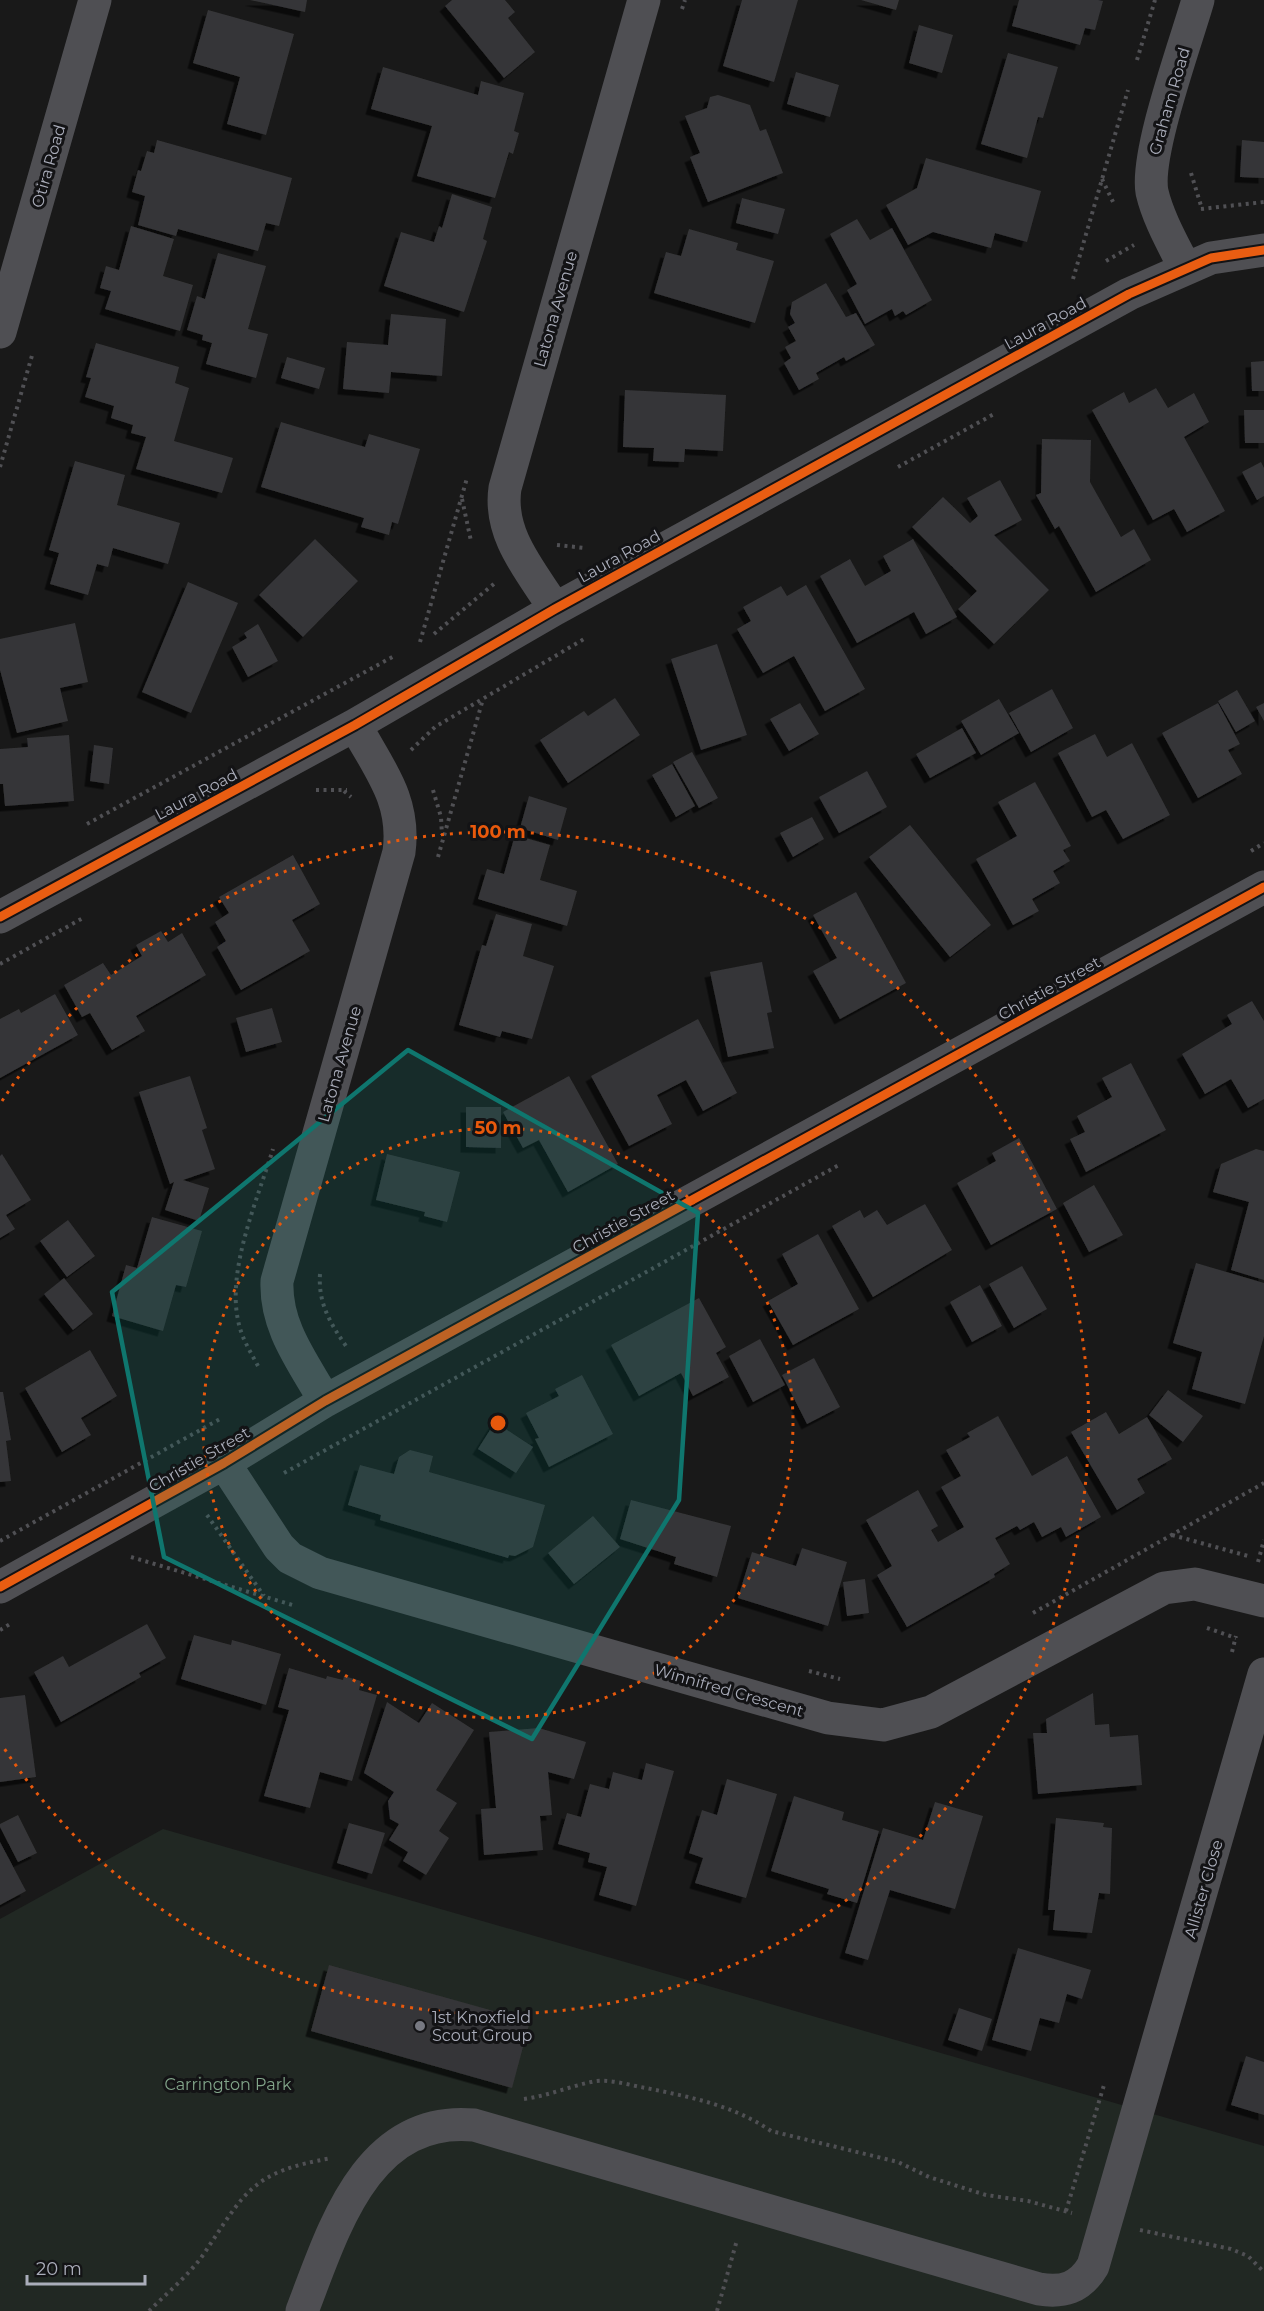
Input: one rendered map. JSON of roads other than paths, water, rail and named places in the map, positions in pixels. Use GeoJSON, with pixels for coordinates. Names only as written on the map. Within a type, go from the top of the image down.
{"type":"FeatureCollection","features":[{"type":"Feature","properties":{"kind":"street","name":"Otira Road"},"geometry":{"type":"LineString","coordinates":[[0,332],[95,0]]}},
{"type":"Feature","properties":{"kind":"street","name":"Latona Avenue"},"geometry":{"type":"LineString","coordinates":[[555,609],[510,536],[503,510],[505,488],[644,0]]}},
{"type":"Feature","properties":{"kind":"street","name":"Graham Road"},"geometry":{"type":"LineString","coordinates":[[1185,268],[1156,204],[1151,175],[1157,142],[1198,0]]}},
{"type":"Feature","properties":{"kind":"street","name":"Laura Road"},"geometry":{"type":"LineString","coordinates":[[0,917],[355,725],[555,609],[1129,294],[1211,258],[1264,250]]}},
{"type":"Feature","properties":{"kind":"street","name":"Latona Avenue"},"geometry":{"type":"LineString","coordinates":[[325,1401],[287,1334],[276,1299],[277,1281],[399,852],[401,822],[398,806],[355,725]]}},
{"type":"Feature","properties":{"kind":"street","name":"Christie Street"},"geometry":{"type":"LineString","coordinates":[[0,1587],[224,1463],[325,1401],[1264,886]]}},
{"type":"Feature","properties":{"kind":"street","name":"Winnifred Crescent"},"geometry":{"type":"LineString","coordinates":[[224,1463],[279,1546],[290,1558],[312,1570],[858,1724],[883,1725],[931,1712],[1164,1588],[1195,1584],[1264,1602]]}},
{"type":"Feature","properties":{"kind":"street","name":"Allister Close"},"geometry":{"type":"LineString","coordinates":[[302,2311],[329,2238],[358,2183],[397,2145],[416,2134],[453,2123],[474,2125],[1039,2289],[1065,2290],[1074,2286],[1093,2266],[1142,2104],[1264,1674]]}},
{"type":"Feature","properties":{"kind":"place","name":"1st Knoxfield Scout Group"},"geometry":{"type":"Point","coordinates":[420,2026]}},
{"type":"Feature","properties":{"kind":"park label","name":"Carrington Park"},"geometry":{"type":"Point","coordinates":[228,2084]}}]}
